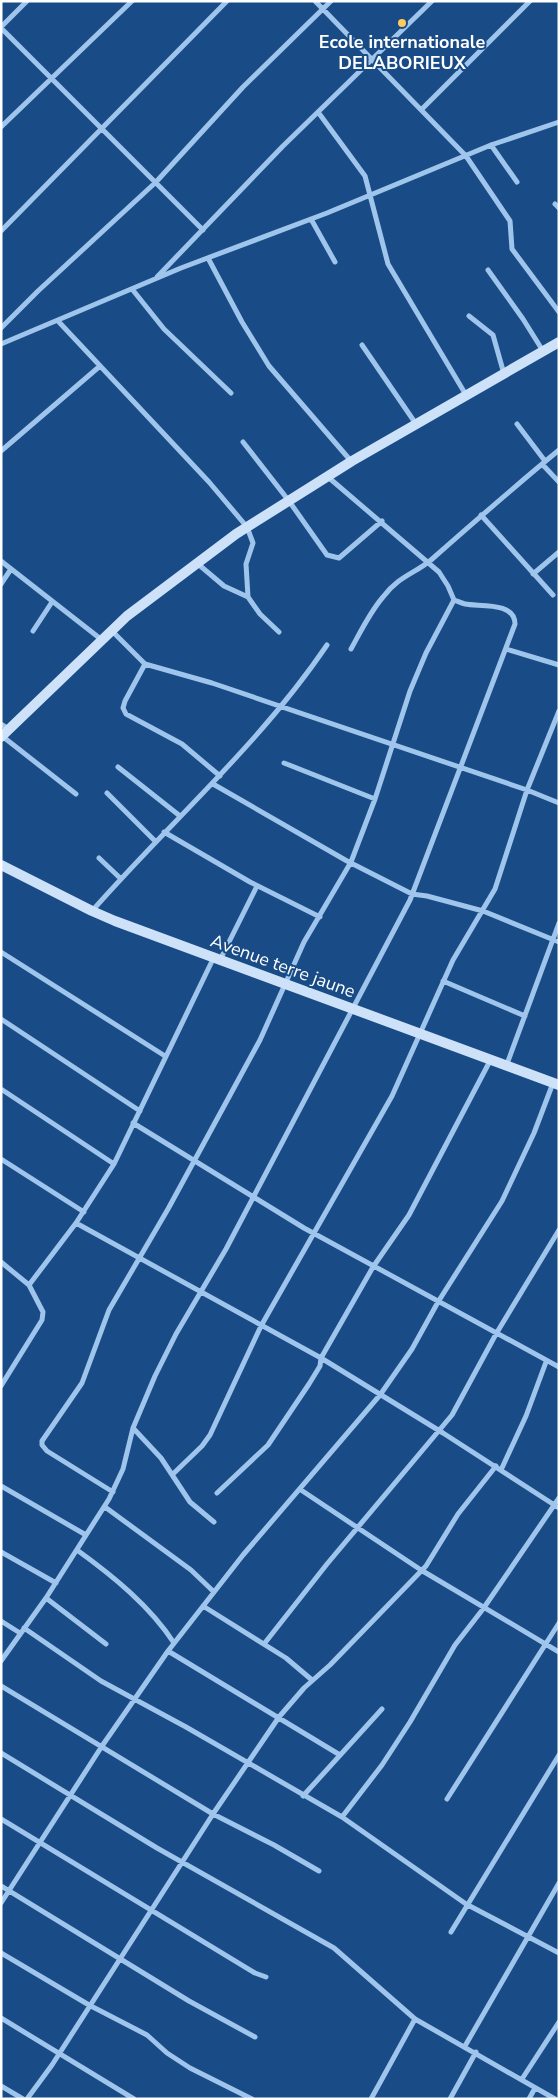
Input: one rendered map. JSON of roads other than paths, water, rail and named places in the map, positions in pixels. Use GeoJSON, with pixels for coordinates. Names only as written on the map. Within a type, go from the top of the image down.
{"type":"FeatureCollection","features":[{"type":"Feature","properties":{"kind":"street"},"geometry":{"type":"LineString","coordinates":[[28,1],[1,27],[203,230]]}},
{"type":"Feature","properties":{"kind":"street"},"geometry":{"type":"LineString","coordinates":[[1,127],[132,1]]}},
{"type":"Feature","properties":{"kind":"street"},"geometry":{"type":"LineString","coordinates":[[1,231],[227,1]]}},
{"type":"Feature","properties":{"kind":"street"},"geometry":{"type":"LineString","coordinates":[[315,1],[466,156],[510,221],[512,249],[559,312]]}},
{"type":"Feature","properties":{"kind":"street"},"geometry":{"type":"LineString","coordinates":[[1,328],[38,291],[156,182],[243,87],[331,1]]}},
{"type":"Feature","properties":{"kind":"street"},"geometry":{"type":"LineString","coordinates":[[155,279],[318,112],[373,61],[432,1]]}},
{"type":"Feature","properties":{"kind":"street"},"geometry":{"type":"LineString","coordinates":[[422,109],[530,1]]}},
{"type":"Feature","properties":{"kind":"street"},"geometry":{"type":"LineString","coordinates":[[318,112],[365,176],[372,195],[388,264],[467,396]]}},
{"type":"Feature","properties":{"kind":"street"},"geometry":{"type":"LineString","coordinates":[[1,344],[155,279],[372,195],[491,145],[557,123],[559,131]]}},
{"type":"Feature","properties":{"kind":"street"},"geometry":{"type":"LineString","coordinates":[[491,145],[517,182]]}},
{"type":"Feature","properties":{"kind":"street"},"geometry":{"type":"LineString","coordinates":[[311,219],[335,262]]}},
{"type":"Feature","properties":{"kind":"street"},"geometry":{"type":"LineString","coordinates":[[208,258],[242,322],[270,366],[352,462]]}},
{"type":"Feature","properties":{"kind":"street"},"geometry":{"type":"LineString","coordinates":[[488,270],[524,319],[543,352]]}},
{"type":"Feature","properties":{"kind":"street"},"geometry":{"type":"LineString","coordinates":[[132,289],[164,329],[231,393]]}},
{"type":"Feature","properties":{"kind":"street"},"geometry":{"type":"LineString","coordinates":[[469,316],[493,335],[504,374]]}},
{"type":"Feature","properties":{"kind":"street"},"geometry":{"type":"LineString","coordinates":[[58,321],[209,482],[247,527],[253,543],[246,564],[248,597]]}},
{"type":"Feature","properties":{"kind":"street"},"geometry":{"type":"LineString","coordinates":[[76,794],[3,732],[127,616],[247,527],[328,476],[559,342]]}},
{"type":"Feature","properties":{"kind":"street"},"geometry":{"type":"LineString","coordinates":[[362,345],[416,424]]}},
{"type":"Feature","properties":{"kind":"street"},"geometry":{"type":"LineString","coordinates":[[1,451],[100,366]]}},
{"type":"Feature","properties":{"kind":"street"},"geometry":{"type":"LineString","coordinates":[[517,424],[559,482]]}},
{"type":"Feature","properties":{"kind":"street"},"geometry":{"type":"LineString","coordinates":[[243,442],[289,501],[326,555],[331,558],[339,558],[382,521]]}},
{"type":"Feature","properties":{"kind":"street"},"geometry":{"type":"LineString","coordinates":[[351,649],[382,597],[403,576],[428,562],[559,450]]}},
{"type":"Feature","properties":{"kind":"street"},"geometry":{"type":"LineString","coordinates":[[1,1661],[46,1598],[105,1507],[123,1469],[133,1428],[172,1342],[201,1292],[353,1009],[412,894],[515,624],[513,616],[503,609],[490,604],[465,604],[454,600],[448,586],[428,562],[328,476]]}},
{"type":"Feature","properties":{"kind":"street"},"geometry":{"type":"LineString","coordinates":[[481,515],[553,594]]}},
{"type":"Feature","properties":{"kind":"street"},"geometry":{"type":"LineString","coordinates":[[533,574],[559,552]]}},
{"type":"Feature","properties":{"kind":"street"},"geometry":{"type":"LineString","coordinates":[[1,561],[102,640]]}},
{"type":"Feature","properties":{"kind":"street"},"geometry":{"type":"LineString","coordinates":[[198,564],[224,586],[248,597],[260,614],[280,632]]}},
{"type":"Feature","properties":{"kind":"street"},"geometry":{"type":"LineString","coordinates":[[1,584],[11,569]]}},
{"type":"Feature","properties":{"kind":"street"},"geometry":{"type":"LineString","coordinates":[[113,1492],[48,1451],[42,1443],[82,1382],[109,1310],[140,1258],[260,1040],[284,982],[351,862],[394,744],[410,691],[426,653],[454,600]]}},
{"type":"Feature","properties":{"kind":"street"},"geometry":{"type":"LineString","coordinates":[[33,631],[52,602]]}},
{"type":"Feature","properties":{"kind":"street"},"geometry":{"type":"LineString","coordinates":[[112,630],[144,664],[212,683],[394,744],[559,803]]}},
{"type":"Feature","properties":{"kind":"street"},"geometry":{"type":"LineString","coordinates":[[92,911],[155,841],[213,784],[305,678],[327,645]]}},
{"type":"Feature","properties":{"kind":"street"},"geometry":{"type":"LineString","coordinates":[[506,649],[559,665]]}},
{"type":"Feature","properties":{"kind":"street"},"geometry":{"type":"LineString","coordinates":[[144,664],[125,701],[123,708],[126,714],[182,744],[220,776]]}},
{"type":"Feature","properties":{"kind":"street"},"geometry":{"type":"LineString","coordinates":[[172,1474],[202,1446],[210,1435],[261,1326],[392,1096],[410,1059],[419,1032],[453,960],[494,890],[527,790],[559,711]]}},
{"type":"Feature","properties":{"kind":"street"},"geometry":{"type":"LineString","coordinates":[[284,763],[375,799]]}},
{"type":"Feature","properties":{"kind":"street"},"geometry":{"type":"LineString","coordinates":[[118,767],[180,816]]}},
{"type":"Feature","properties":{"kind":"street"},"geometry":{"type":"LineString","coordinates":[[213,784],[351,862],[412,894],[483,911],[556,941]]}},
{"type":"Feature","properties":{"kind":"street"},"geometry":{"type":"LineString","coordinates":[[107,793],[155,841]]}},
{"type":"Feature","properties":{"kind":"street"},"geometry":{"type":"LineString","coordinates":[[164,832],[257,886],[320,917]]}},
{"type":"Feature","properties":{"kind":"street"},"geometry":{"type":"LineString","coordinates":[[99,858],[120,878]]}},
{"type":"Feature","properties":{"kind":"street","name":"Avenue terre jaune"},"geometry":{"type":"LineString","coordinates":[[1,865],[92,911],[217,959],[507,1064],[556,1084]]}},
{"type":"Feature","properties":{"kind":"street"},"geometry":{"type":"LineString","coordinates":[[30,1285],[84,1212],[114,1164],[166,1056],[257,886]]}},
{"type":"Feature","properties":{"kind":"street"},"geometry":{"type":"LineString","coordinates":[[507,1064],[556,941],[559,923]]}},
{"type":"Feature","properties":{"kind":"street"},"geometry":{"type":"LineString","coordinates":[[1,952],[166,1056]]}},
{"type":"Feature","properties":{"kind":"street"},"geometry":{"type":"LineString","coordinates":[[443,982],[525,1016]]}},
{"type":"Feature","properties":{"kind":"street"},"geometry":{"type":"LineString","coordinates":[[1,1019],[140,1111]]}},
{"type":"Feature","properties":{"kind":"street"},"geometry":{"type":"LineString","coordinates":[[217,1492],[268,1445],[310,1384],[320,1366],[321,1358],[373,1267],[409,1215],[490,1059]]}},
{"type":"Feature","properties":{"kind":"street"},"geometry":{"type":"LineString","coordinates":[[1,1902],[102,1746],[168,1651],[243,1554],[301,1490],[380,1395],[412,1349],[438,1302],[502,1201],[556,1084]]}},
{"type":"Feature","properties":{"kind":"street"},"geometry":{"type":"LineString","coordinates":[[1,1089],[114,1164]]}},
{"type":"Feature","properties":{"kind":"street"},"geometry":{"type":"LineString","coordinates":[[134,1122],[314,1234],[546,1362],[559,1367]]}},
{"type":"Feature","properties":{"kind":"street"},"geometry":{"type":"LineString","coordinates":[[1,1159],[84,1212]]}},
{"type":"Feature","properties":{"kind":"street"},"geometry":{"type":"LineString","coordinates":[[76,1223],[321,1358],[496,1466],[556,1507]]}},
{"type":"Feature","properties":{"kind":"street"},"geometry":{"type":"LineString","coordinates":[[264,1644],[452,1415],[496,1334],[559,1230]]}},
{"type":"Feature","properties":{"kind":"street"},"geometry":{"type":"LineString","coordinates":[[1,1263],[30,1285],[43,1312],[42,1320],[1,1386]]}},
{"type":"Feature","properties":{"kind":"street"},"geometry":{"type":"LineString","coordinates":[[501,1470],[526,1416],[546,1362]]}},
{"type":"Feature","properties":{"kind":"street"},"geometry":{"type":"LineString","coordinates":[[133,1428],[172,1474],[190,1502],[214,1522]]}},
{"type":"Feature","properties":{"kind":"street"},"geometry":{"type":"LineString","coordinates":[[1,2086],[25,2099],[59,2052],[213,1814],[280,1717],[312,1680],[330,1665],[431,1559],[458,1514],[496,1466]]}},
{"type":"Feature","properties":{"kind":"street"},"geometry":{"type":"LineString","coordinates":[[1,1486],[86,1535]]}},
{"type":"Feature","properties":{"kind":"street"},"geometry":{"type":"LineString","coordinates":[[301,1490],[420,1570],[483,1609],[559,1652]]}},
{"type":"Feature","properties":{"kind":"street"},"geometry":{"type":"LineString","coordinates":[[342,1817],[382,1765],[410,1722],[454,1646],[556,1507],[559,1498]]}},
{"type":"Feature","properties":{"kind":"street"},"geometry":{"type":"LineString","coordinates":[[105,1507],[191,1570],[214,1592]]}},
{"type":"Feature","properties":{"kind":"street"},"geometry":{"type":"LineString","coordinates":[[77,1550],[146,1607],[160,1622],[174,1643]]}},
{"type":"Feature","properties":{"kind":"street"},"geometry":{"type":"LineString","coordinates":[[1,1552],[56,1583]]}},
{"type":"Feature","properties":{"kind":"street"},"geometry":{"type":"LineString","coordinates":[[46,1598],[106,1644]]}},
{"type":"Feature","properties":{"kind":"street"},"geometry":{"type":"LineString","coordinates":[[203,1606],[286,1658],[312,1680]]}},
{"type":"Feature","properties":{"kind":"street"},"geometry":{"type":"LineString","coordinates":[[1,1621],[22,1630],[101,1681],[135,1698],[342,1817],[466,1904],[559,1953]]}},
{"type":"Feature","properties":{"kind":"street"},"geometry":{"type":"LineString","coordinates":[[447,1799],[559,1623]]}},
{"type":"Feature","properties":{"kind":"street"},"geometry":{"type":"LineString","coordinates":[[168,1651],[340,1755]]}},
{"type":"Feature","properties":{"kind":"street"},"geometry":{"type":"LineString","coordinates":[[1,1686],[213,1814],[274,1845],[319,1871]]}},
{"type":"Feature","properties":{"kind":"street"},"geometry":{"type":"LineString","coordinates":[[303,1796],[382,1709]]}},
{"type":"Feature","properties":{"kind":"street"},"geometry":{"type":"LineString","coordinates":[[1,1753],[157,1848],[268,1913],[334,1948],[415,2019],[476,2052],[555,2099]]}},
{"type":"Feature","properties":{"kind":"street"},"geometry":{"type":"LineString","coordinates":[[451,1932],[466,1904],[559,1755]]}},
{"type":"Feature","properties":{"kind":"street"},"geometry":{"type":"LineString","coordinates":[[1,1819],[266,1977]]}},
{"type":"Feature","properties":{"kind":"street"},"geometry":{"type":"LineString","coordinates":[[465,2046],[527,1935],[559,1883]]}},
{"type":"Feature","properties":{"kind":"street"},"geometry":{"type":"LineString","coordinates":[[1,1886],[189,2001],[255,2037]]}},
{"type":"Feature","properties":{"kind":"street"},"geometry":{"type":"LineString","coordinates":[[1,1954],[89,2006],[147,2035],[167,2053],[190,2068],[252,2099]]}},
{"type":"Feature","properties":{"kind":"street"},"geometry":{"type":"LineString","coordinates":[[1,2018],[134,2099]]}},
{"type":"Feature","properties":{"kind":"street"},"geometry":{"type":"LineString","coordinates":[[371,2099],[415,2019]]}},
{"type":"Feature","properties":{"kind":"street"},"geometry":{"type":"LineString","coordinates":[[522,2079],[559,2022]]}},
{"type":"Feature","properties":{"kind":"street"},"geometry":{"type":"LineString","coordinates":[[450,2099],[476,2052]]}},
{"type":"Feature","properties":{"kind":"street"},"geometry":{"type":"LineString","coordinates":[[529,2099],[535,2088]]}},
{"type":"Feature","properties":{"kind":"place","name":"Ecole internationale DELABORIEUX"},"geometry":{"type":"Point","coordinates":[402,23]}}]}
